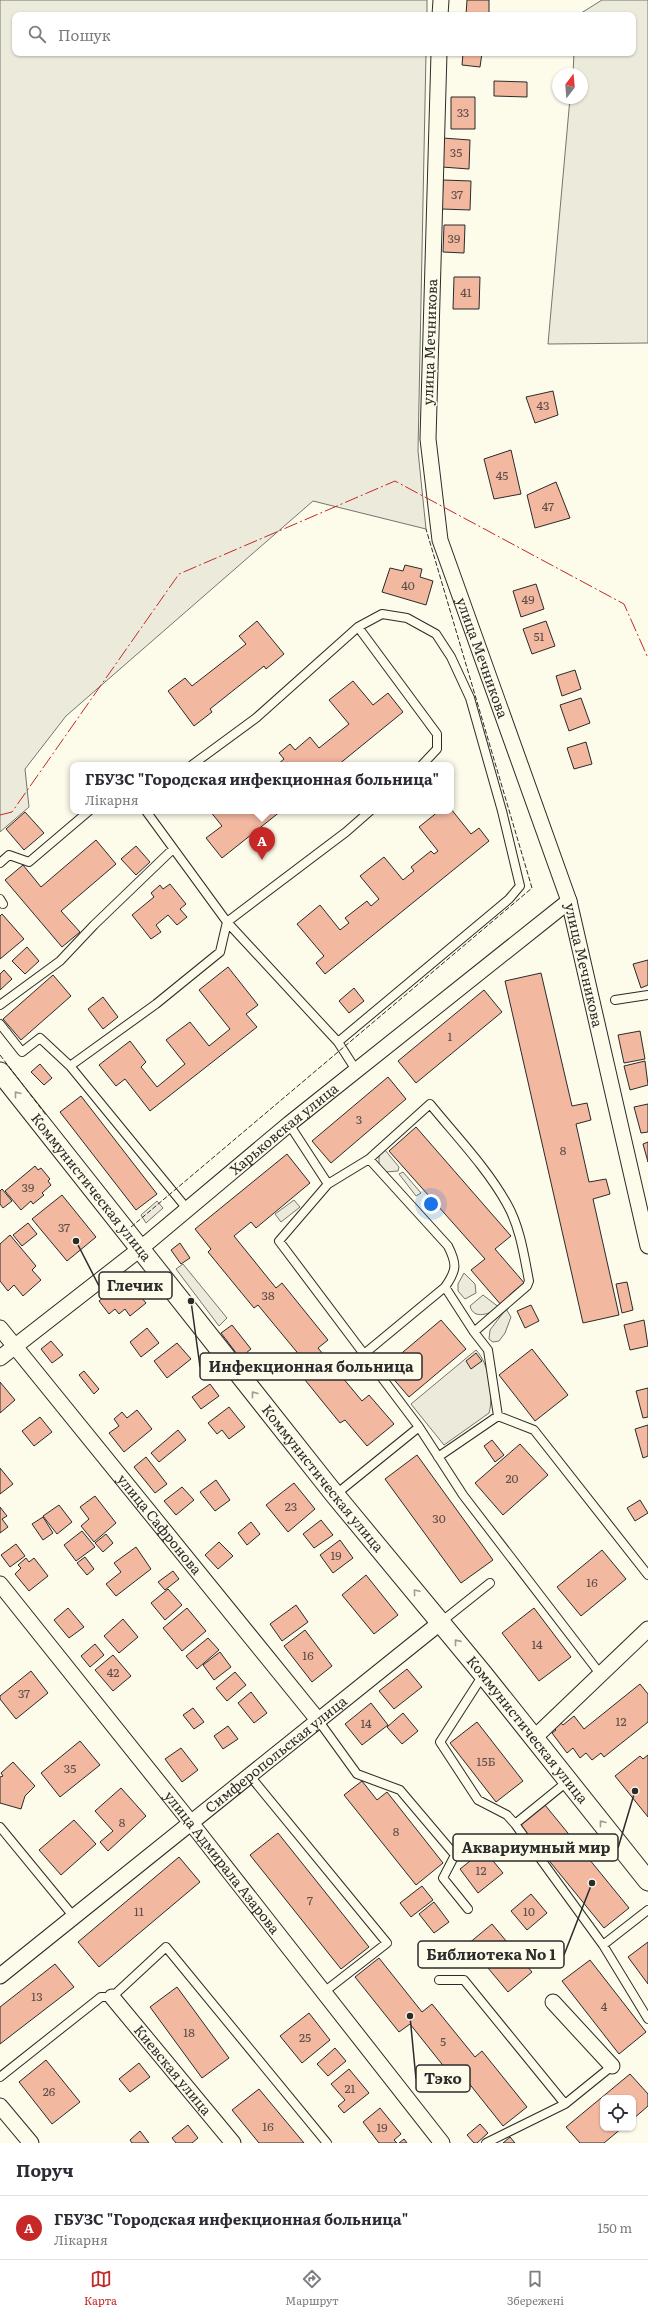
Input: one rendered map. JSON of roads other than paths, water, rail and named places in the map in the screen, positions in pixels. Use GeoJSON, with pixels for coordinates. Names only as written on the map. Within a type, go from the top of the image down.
{"type":"FeatureCollection","features":[{"type":"Feature","properties":{"kind":"street"},"geometry":{"type":"LineString","coordinates":[[440,12],[441,0]]}},
{"type":"Feature","properties":{"kind":"street","name":"улица Мечникова"},"geometry":{"type":"LineString","coordinates":[[439,56],[428,439],[440,540],[569,901],[648,1246]]}},
{"type":"Feature","properties":{"kind":"street","name":"Харьковская улица"},"geometry":{"type":"LineString","coordinates":[[0,1358],[140,1249],[289,1124],[569,901]]}},
{"type":"Feature","properties":{"kind":"street","name":"Коммунистическая улица"},"geometry":{"type":"LineString","coordinates":[[0,1072],[335,1495],[441,1622],[646,1876]]}},
{"type":"Feature","properties":{"kind":"street","name":"улица Сафронова"},"geometry":{"type":"LineString","coordinates":[[0,1328],[318,1720]]}},
{"type":"Feature","properties":{"kind":"street","name":"улица Адмирала Азарова"},"geometry":{"type":"LineString","coordinates":[[0,1584],[191,1823],[442,2143]]}},
{"type":"Feature","properties":{"kind":"street","name":"Симферопольская улица"},"geometry":{"type":"LineString","coordinates":[[0,1976],[441,1622]]}},
{"type":"Feature","properties":{"kind":"street"},"geometry":{"type":"LineString","coordinates":[[534,1738],[648,1629]]}},
{"type":"Feature","properties":{"kind":"street","name":"Киевская улица"},"geometry":{"type":"LineString","coordinates":[[112,1997],[233,2143]]}},
{"type":"Feature","properties":{"kind":"street"},"geometry":{"type":"LineString","coordinates":[[553,2002],[612,2066]]}},
{"type":"Feature","properties":{"kind":"street"},"geometry":{"type":"LineString","coordinates":[[0,2106],[31,2143]]}},
{"type":"Feature","properties":{"kind":"lane"},"geometry":{"type":"LineString","coordinates":[[196,762],[256,718],[358,627],[382,614],[407,618],[436,634],[451,657],[470,698],[502,811],[520,886],[509,900],[338,1042]]}},
{"type":"Feature","properties":{"kind":"lane"},"geometry":{"type":"LineString","coordinates":[[358,627],[437,734],[437,749],[425,762]]}},
{"type":"Feature","properties":{"kind":"lane"},"geometry":{"type":"LineString","coordinates":[[0,863],[9,855],[29,862],[85,814]]}},
{"type":"Feature","properties":{"kind":"lane"},"geometry":{"type":"LineString","coordinates":[[148,814],[227,922],[338,1042],[356,1070]]}},
{"type":"Feature","properties":{"kind":"lane"},"geometry":{"type":"LineString","coordinates":[[70,1066],[156,1004],[220,952],[227,922],[346,832],[367,814]]}},
{"type":"Feature","properties":{"kind":"lane"},"geometry":{"type":"LineString","coordinates":[[0,1005],[60,961],[94,924],[173,849]]}},
{"type":"Feature","properties":{"kind":"lane"},"geometry":{"type":"LineString","coordinates":[[615,1000],[648,995]]}},
{"type":"Feature","properties":{"kind":"lane"},"geometry":{"type":"LineString","coordinates":[[0,1024],[22,1052],[40,1038],[70,1066],[188,1210]]}},
{"type":"Feature","properties":{"kind":"lane"},"geometry":{"type":"LineString","coordinates":[[474,1332],[527,1286],[529,1281],[519,1234],[508,1204],[489,1177],[430,1104],[369,1159],[328,1184],[279,1241],[419,1427],[467,1501],[601,1675]]}},
{"type":"Feature","properties":{"kind":"lane"},"geometry":{"type":"LineString","coordinates":[[289,1124],[328,1184]]}},
{"type":"Feature","properties":{"kind":"lane"},"geometry":{"type":"LineString","coordinates":[[364,1354],[445,1287],[453,1276],[456,1262],[448,1246],[369,1159]]}},
{"type":"Feature","properties":{"kind":"lane"},"geometry":{"type":"LineString","coordinates":[[445,1287],[474,1332],[488,1350],[498,1416]]}},
{"type":"Feature","properties":{"kind":"lane"},"geometry":{"type":"LineString","coordinates":[[438,1457],[498,1416]]}},
{"type":"Feature","properties":{"kind":"lane"},"geometry":{"type":"LineString","coordinates":[[498,1416],[534,1430],[648,1575]]}},
{"type":"Feature","properties":{"kind":"lane"},"geometry":{"type":"LineString","coordinates":[[335,1495],[419,1427]]}},
{"type":"Feature","properties":{"kind":"lane"},"geometry":{"type":"LineString","coordinates":[[441,1622],[490,1583]]}},
{"type":"Feature","properties":{"kind":"lane"},"geometry":{"type":"LineString","coordinates":[[483,1674],[440,1742],[478,1800],[507,1815],[516,1824],[603,1945],[648,2018]]}},
{"type":"Feature","properties":{"kind":"lane"},"geometry":{"type":"LineString","coordinates":[[318,1720],[357,1774],[400,1790],[455,1855],[443,1878],[468,1909]]}},
{"type":"Feature","properties":{"kind":"lane"},"geometry":{"type":"LineString","coordinates":[[250,1776],[387,1943],[324,1992]]}},
{"type":"Feature","properties":{"kind":"lane"},"geometry":{"type":"LineString","coordinates":[[516,1824],[568,1781]]}},
{"type":"Feature","properties":{"kind":"lane"},"geometry":{"type":"LineString","coordinates":[[0,1827],[74,1917]]}},
{"type":"Feature","properties":{"kind":"lane"},"geometry":{"type":"LineString","coordinates":[[603,1945],[648,1910]]}},
{"type":"Feature","properties":{"kind":"lane"},"geometry":{"type":"LineString","coordinates":[[0,2077],[101,1997],[112,1997],[166,1947],[327,2143]]}},
{"type":"Feature","properties":{"kind":"lane"},"geometry":{"type":"LineString","coordinates":[[439,1980],[464,1980],[565,2104]]}},
{"type":"Feature","properties":{"kind":"lane"},"geometry":{"type":"LineString","coordinates":[[486,2143],[565,2104],[612,2066]]}},
{"type":"Feature","properties":{"kind":"place","name":"ГБУЗС \"Городская инфекционная больница\""},"geometry":{"type":"Point","coordinates":[262,860]}},
{"type":"Feature","properties":{"kind":"place","name":"Глечик"},"geometry":{"type":"Point","coordinates":[76,1241]}},
{"type":"Feature","properties":{"kind":"place","name":"Инфекционная больница"},"geometry":{"type":"Point","coordinates":[191,1301]}},
{"type":"Feature","properties":{"kind":"place","name":"Аквариумный мир"},"geometry":{"type":"Point","coordinates":[635,1791]}},
{"type":"Feature","properties":{"kind":"place","name":"Библиотека No 1"},"geometry":{"type":"Point","coordinates":[592,1883]}},
{"type":"Feature","properties":{"kind":"place","name":"Тэко"},"geometry":{"type":"Point","coordinates":[410,2016]}}]}
